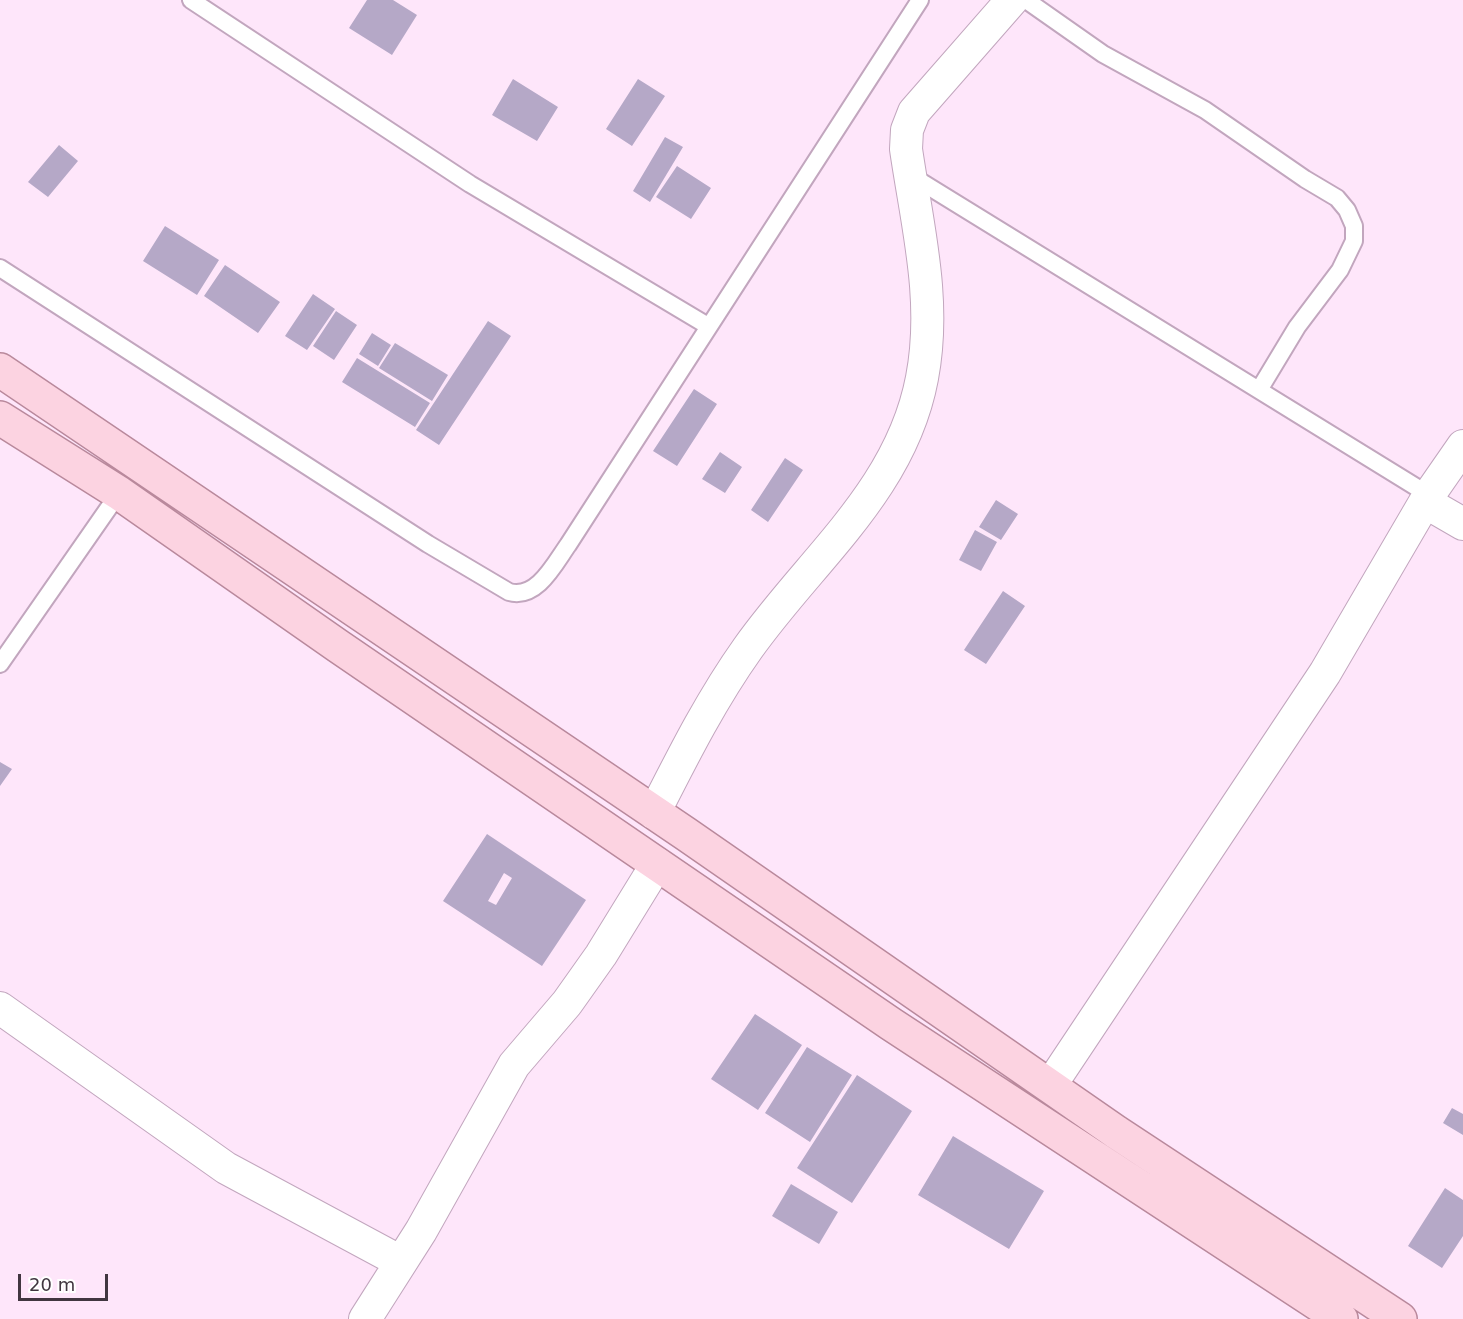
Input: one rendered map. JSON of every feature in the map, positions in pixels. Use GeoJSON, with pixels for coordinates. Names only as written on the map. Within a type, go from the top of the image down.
{"type":"FeatureCollection","features":[{"type":"Feature","properties":{"kind":"main road"},"geometry":{"type":"LineString","coordinates":[[0,370],[654,813],[1050,1086],[1400,1319]]}},
{"type":"Feature","properties":{"kind":"main road"},"geometry":{"type":"LineString","coordinates":[[0,418],[119,493],[891,1024],[1341,1319]]}},
{"type":"Feature","properties":{"kind":"street"},"geometry":{"type":"LineString","coordinates":[[654,813],[699,725],[748,648],[789,593],[830,549],[857,513],[895,458],[907,434],[922,377],[929,310],[906,149],[907,130],[914,112],[1012,0]]}},
{"type":"Feature","properties":{"kind":"street"},"geometry":{"type":"LineString","coordinates":[[1050,1086],[1325,673],[1427,499],[1463,446]]}},
{"type":"Feature","properties":{"kind":"street"},"geometry":{"type":"LineString","coordinates":[[1427,499],[1463,524]]}},
{"type":"Feature","properties":{"kind":"street"},"geometry":{"type":"LineString","coordinates":[[365,1319],[401,1262],[514,1065],[567,1003],[601,955],[657,864]]}},
{"type":"Feature","properties":{"kind":"street"},"geometry":{"type":"LineString","coordinates":[[0,1008],[226,1168],[401,1262]]}},
{"type":"Feature","properties":{"kind":"lane"},"geometry":{"type":"LineString","coordinates":[[191,0],[470,184],[708,326]]}},
{"type":"Feature","properties":{"kind":"lane"},"geometry":{"type":"LineString","coordinates":[[0,268],[428,544],[517,594],[529,591],[540,583],[568,545],[920,0]]}},
{"type":"Feature","properties":{"kind":"lane"},"geometry":{"type":"LineString","coordinates":[[1026,0],[1103,54],[1205,110],[1305,179],[1337,198],[1347,210],[1354,226],[1354,240],[1340,270],[1297,327],[1259,390]]}},
{"type":"Feature","properties":{"kind":"lane"},"geometry":{"type":"LineString","coordinates":[[910,175],[1259,390],[1427,499]]}},
{"type":"Feature","properties":{"kind":"lane"},"geometry":{"type":"LineString","coordinates":[[0,664],[119,493]]}},
{"type":"Feature","properties":{"kind":"building"},"geometry":{"type":"Polygon","coordinates":[[[367,0],[393,0],[417,15],[392,55],[349,28],[367,0]]]}},
{"type":"Feature","properties":{"kind":"building"},"geometry":{"type":"Polygon","coordinates":[[[513,79],[558,107],[537,141],[492,115],[513,79]]]}},
{"type":"Feature","properties":{"kind":"building"},"geometry":{"type":"Polygon","coordinates":[[[638,79],[665,96],[632,146],[606,129],[638,79]]]}},
{"type":"Feature","properties":{"kind":"building"},"geometry":{"type":"Polygon","coordinates":[[[665,137],[683,147],[650,202],[633,191],[665,137]]]}},
{"type":"Feature","properties":{"kind":"building"},"geometry":{"type":"Polygon","coordinates":[[[59,145],[78,161],[48,197],[28,182],[59,145]]]}},
{"type":"Feature","properties":{"kind":"building"},"geometry":{"type":"Polygon","coordinates":[[[677,166],[711,188],[691,219],[656,197],[677,166]]]}},
{"type":"Feature","properties":{"kind":"building"},"geometry":{"type":"Polygon","coordinates":[[[165,226],[219,260],[197,295],[143,261],[165,226]]]}},
{"type":"Feature","properties":{"kind":"building"},"geometry":{"type":"Polygon","coordinates":[[[225,265],[280,302],[258,333],[204,296],[225,265]]]}},
{"type":"Feature","properties":{"kind":"building"},"geometry":{"type":"Polygon","coordinates":[[[313,294],[335,309],[307,350],[285,336],[313,294]]]}},
{"type":"Feature","properties":{"kind":"building"},"geometry":{"type":"Polygon","coordinates":[[[336,311],[357,325],[334,360],[313,346],[336,311]]]}},
{"type":"Feature","properties":{"kind":"building"},"geometry":{"type":"Polygon","coordinates":[[[488,321],[511,336],[439,445],[416,430],[488,321]]]}},
{"type":"Feature","properties":{"kind":"building"},"geometry":{"type":"Polygon","coordinates":[[[372,333],[391,345],[378,366],[359,354],[372,333]]]}},
{"type":"Feature","properties":{"kind":"building"},"geometry":{"type":"Polygon","coordinates":[[[395,343],[448,375],[432,401],[379,368],[395,343]]]}},
{"type":"Feature","properties":{"kind":"building"},"geometry":{"type":"Polygon","coordinates":[[[357,358],[430,403],[415,427],[342,382],[357,358]]]}},
{"type":"Feature","properties":{"kind":"building"},"geometry":{"type":"Polygon","coordinates":[[[694,389],[717,404],[677,466],[653,451],[694,389]]]}},
{"type":"Feature","properties":{"kind":"building"},"geometry":{"type":"Polygon","coordinates":[[[720,452],[742,467],[725,493],[702,479],[720,452]]]}},
{"type":"Feature","properties":{"kind":"building"},"geometry":{"type":"Polygon","coordinates":[[[785,458],[803,470],[768,522],[751,510],[785,458]]]}},
{"type":"Feature","properties":{"kind":"building"},"geometry":{"type":"Polygon","coordinates":[[[996,500],[1018,514],[1001,540],[979,527],[996,500]]]}},
{"type":"Feature","properties":{"kind":"building"},"geometry":{"type":"Polygon","coordinates":[[[975,530],[997,542],[981,571],[959,560],[975,530]]]}},
{"type":"Feature","properties":{"kind":"building"},"geometry":{"type":"Polygon","coordinates":[[[1003,591],[1025,606],[986,664],[964,650],[1003,591]]]}},
{"type":"Feature","properties":{"kind":"building"},"geometry":{"type":"Polygon","coordinates":[[[0,762],[12,769],[0,786],[0,762]]]}},
{"type":"Feature","properties":{"kind":"building"},"geometry":{"type":"Polygon","coordinates":[[[487,834],[586,900],[542,966],[443,901],[487,834]],[[504,873],[488,901],[496,905],[512,878],[504,873]]]}},
{"type":"Feature","properties":{"kind":"building"},"geometry":{"type":"Polygon","coordinates":[[[755,1014],[802,1045],[758,1110],[711,1079],[755,1014]]]}},
{"type":"Feature","properties":{"kind":"building"},"geometry":{"type":"Polygon","coordinates":[[[807,1047],[852,1075],[810,1142],[765,1113],[807,1047]]]}},
{"type":"Feature","properties":{"kind":"building"},"geometry":{"type":"Polygon","coordinates":[[[857,1075],[912,1111],[852,1203],[797,1168],[857,1075]]]}},
{"type":"Feature","properties":{"kind":"building"},"geometry":{"type":"Polygon","coordinates":[[[1452,1108],[1463,1114],[1463,1135],[1443,1123],[1452,1108]]]}},
{"type":"Feature","properties":{"kind":"building"},"geometry":{"type":"Polygon","coordinates":[[[953,1136],[1044,1191],[1009,1249],[918,1195],[953,1136]]]}},
{"type":"Feature","properties":{"kind":"building"},"geometry":{"type":"Polygon","coordinates":[[[791,1184],[838,1212],[819,1244],[772,1216],[791,1184]]]}},
{"type":"Feature","properties":{"kind":"building"},"geometry":{"type":"Polygon","coordinates":[[[1445,1188],[1463,1200],[1463,1236],[1442,1268],[1408,1246],[1445,1188]]]}}]}
